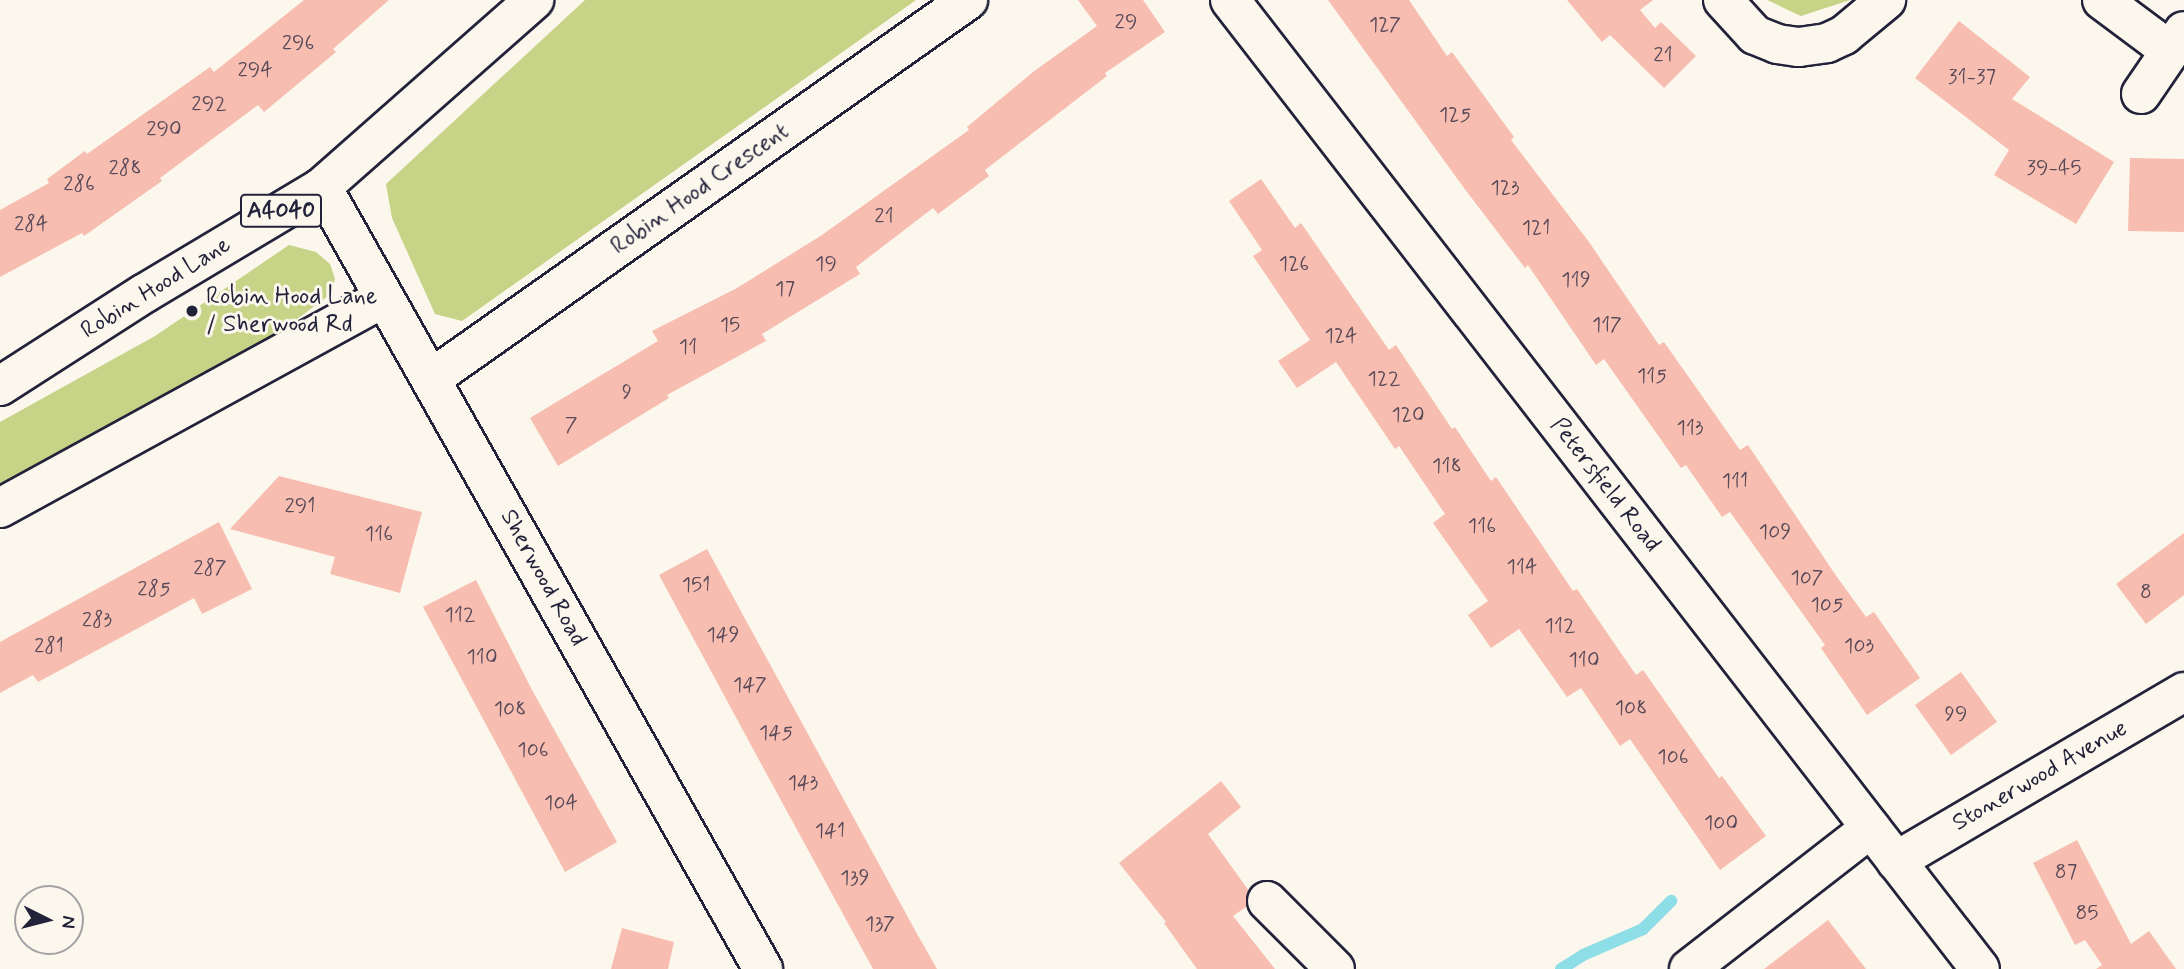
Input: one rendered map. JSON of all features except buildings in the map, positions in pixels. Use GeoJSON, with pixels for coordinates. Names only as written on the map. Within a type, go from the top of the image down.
{"type":"FeatureCollection","features":[{"type":"Feature","properties":{"kind":"street","name":"Robin Hood Lane"},"geometry":{"type":"LineString","coordinates":[[0,386],[145,293],[322,187],[534,0]]}},
{"type":"Feature","properties":{"kind":"street","name":"Robin Hood Crescent"},"geometry":{"type":"LineString","coordinates":[[432,378],[968,0]]}},
{"type":"Feature","properties":{"kind":"street","name":"Petersfield Road"},"geometry":{"type":"LineString","coordinates":[[1230,0],[1980,969]]}},
{"type":"Feature","properties":{"kind":"street"},"geometry":{"type":"LineString","coordinates":[[1723,0],[1755,35],[1777,44],[1800,47],[1827,43],[1844,35],[1886,0]]}},
{"type":"Feature","properties":{"kind":"street"},"geometry":{"type":"LineString","coordinates":[[2102,0],[2177,41],[2141,94]]}},
{"type":"Feature","properties":{"kind":"street","name":"Sherwood Road"},"geometry":{"type":"LineString","coordinates":[[322,187],[763,969]]}},
{"type":"Feature","properties":{"kind":"street"},"geometry":{"type":"LineString","coordinates":[[0,508],[384,298]]}},
{"type":"Feature","properties":{"kind":"street","name":"Stonerwood Avenue"},"geometry":{"type":"LineString","coordinates":[[1896,861],[2184,692]]}},
{"type":"Feature","properties":{"kind":"street"},"geometry":{"type":"LineString","coordinates":[[1689,969],[1871,828]]}},
{"type":"Feature","properties":{"kind":"street"},"geometry":{"type":"LineString","coordinates":[[1267,901],[1335,969]]}},
{"type":"Feature","properties":{"kind":"green space"},"geometry":{"type":"Polygon","coordinates":[[[585,0],[916,0],[462,321],[435,314],[392,218],[386,184],[585,0]]]}},
{"type":"Feature","properties":{"kind":"green space"},"geometry":{"type":"Polygon","coordinates":[[[1767,0],[1850,0],[1801,16],[1767,0]]]}},
{"type":"Feature","properties":{"kind":"green space"},"geometry":{"type":"Polygon","coordinates":[[[289,245],[316,252],[330,264],[335,279],[331,294],[215,379],[0,497],[0,422],[155,336],[289,245]]]}},
{"type":"Feature","properties":{"kind":"waterway"},"geometry":{"type":"LineString","coordinates":[[1561,969],[1583,955],[1643,929],[1671,901]]}},
{"type":"Feature","properties":{"kind":"place","name":"Robin Hood Lane / Sherwood Rd"},"geometry":{"type":"Point","coordinates":[192,311]}}]}
